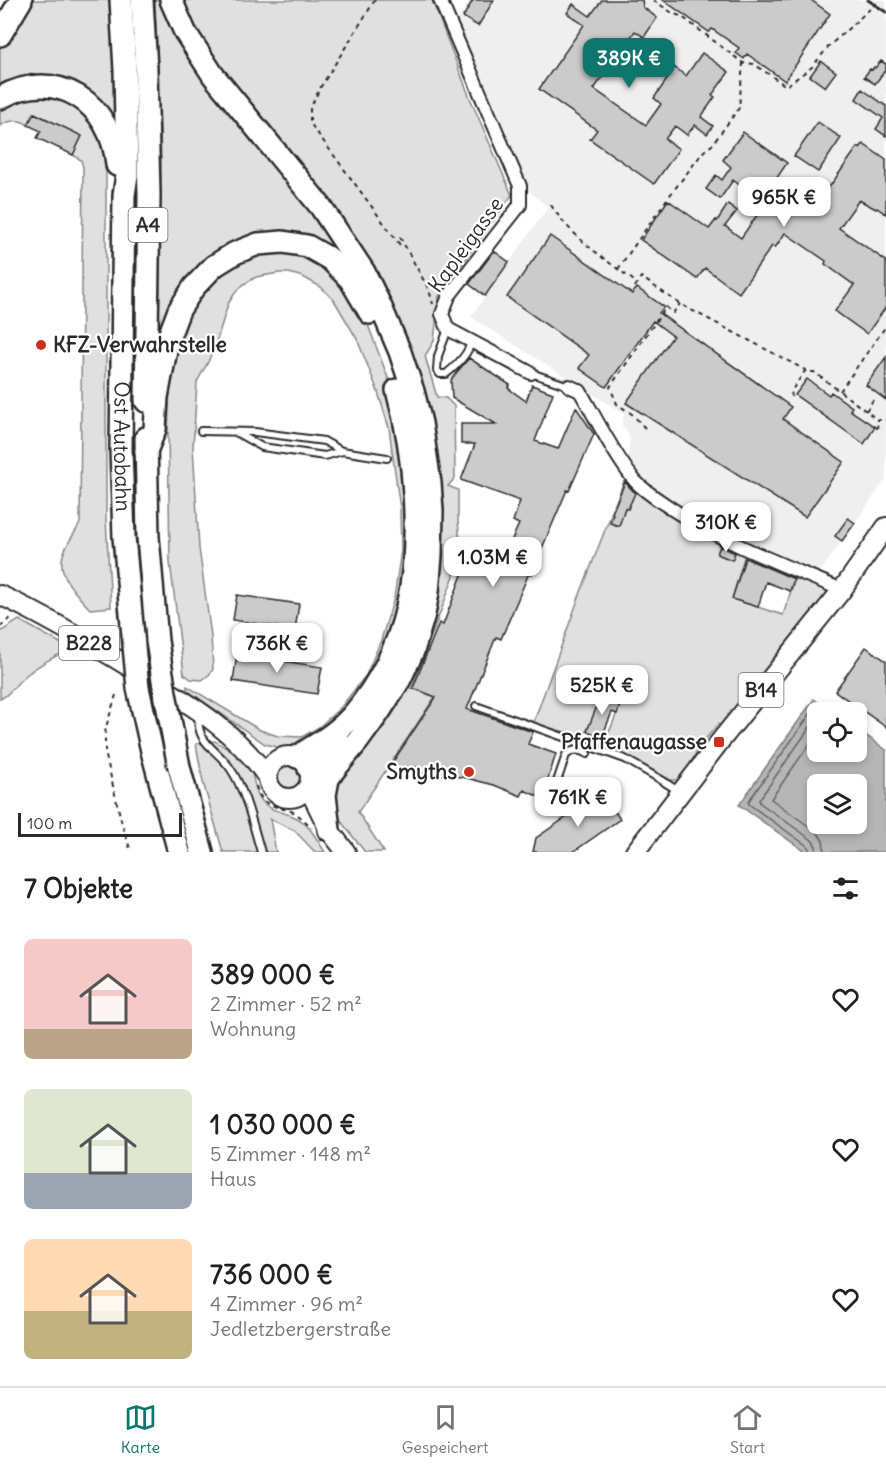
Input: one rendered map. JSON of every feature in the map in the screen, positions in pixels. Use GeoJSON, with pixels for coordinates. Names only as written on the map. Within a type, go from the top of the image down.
{"type":"FeatureCollection","features":[{"type":"Feature","properties":{"kind":"highway"},"geometry":{"type":"LineString","coordinates":[[0,35],[21,0]]}},
{"type":"Feature","properties":{"kind":"highway","name":"Ost Autobahn"},"geometry":{"type":"LineString","coordinates":[[121,0],[127,152],[124,195],[121,449],[124,537],[138,688],[179,852]]}},
{"type":"Feature","properties":{"kind":"highway","name":"Ost Autobahn"},"geometry":{"type":"LineString","coordinates":[[142,0],[146,69],[148,195],[146,451],[148,537],[165,693],[179,767],[202,852]]}},
{"type":"Feature","properties":{"kind":"highway"},"geometry":{"type":"LineString","coordinates":[[171,0],[185,32],[213,75],[321,207],[364,272],[400,352],[413,391],[425,447],[432,511],[431,556],[428,592],[420,631],[407,665],[391,694],[328,779],[325,795],[329,830]]}},
{"type":"Feature","properties":{"kind":"highway"},"geometry":{"type":"LineString","coordinates":[[0,98],[20,89],[41,87],[62,89],[89,104],[103,119],[112,138],[124,195]]}},
{"type":"Feature","properties":{"kind":"highway"},"geometry":{"type":"LineString","coordinates":[[146,451],[155,429],[157,397],[168,339],[179,310],[194,287],[214,266],[235,253],[258,244],[283,242],[307,246],[330,259],[350,279],[368,309],[388,355],[402,407],[412,471],[415,511],[414,563],[407,608],[393,650],[376,684],[351,717],[299,768]]}},
{"type":"Feature","properties":{"kind":"highway"},"geometry":{"type":"LineString","coordinates":[[299,768],[346,746],[364,731]]}},
{"type":"Feature","properties":{"kind":"main road","name":"B14"},"geometry":{"type":"LineString","coordinates":[[635,852],[721,740],[842,590],[886,527]]}},
{"type":"Feature","properties":{"kind":"main road","name":"B228"},"geometry":{"type":"LineString","coordinates":[[0,595],[112,656],[199,710],[253,756],[267,777]]}},
{"type":"Feature","properties":{"kind":"main road","name":"B228"},"geometry":{"type":"LineString","coordinates":[[218,724],[299,768]]}},
{"type":"Feature","properties":{"kind":"main road"},"geometry":{"type":"LineString","coordinates":[[271,765],[299,768],[301,795],[291,799],[284,798],[277,795],[268,784],[267,777],[271,765]]}},
{"type":"Feature","properties":{"kind":"main road"},"geometry":{"type":"LineString","coordinates":[[299,768],[329,830],[346,852]]}},
{"type":"Feature","properties":{"kind":"main road"},"geometry":{"type":"LineString","coordinates":[[291,799],[329,830]]}},
{"type":"Feature","properties":{"kind":"street","name":"Kapleigasse"},"geometry":{"type":"LineString","coordinates":[[440,0],[520,186],[520,205],[449,296],[442,314],[448,329]]}},
{"type":"Feature","properties":{"kind":"street"},"geometry":{"type":"LineString","coordinates":[[448,329],[531,373]]}},
{"type":"Feature","properties":{"kind":"street"},"geometry":{"type":"LineString","coordinates":[[569,386],[580,390],[620,460],[637,483],[657,499],[726,539],[842,590]]}},
{"type":"Feature","properties":{"kind":"lane"},"geometry":{"type":"LineString","coordinates":[[448,329],[438,356],[436,370],[440,374],[446,374],[452,369],[470,348],[471,342]]}},
{"type":"Feature","properties":{"kind":"lane"},"geometry":{"type":"LineString","coordinates":[[531,373],[569,386]]}},
{"type":"Feature","properties":{"kind":"lane"},"geometry":{"type":"LineString","coordinates":[[201,431],[255,432],[324,441],[342,451],[387,458]]}},
{"type":"Feature","properties":{"kind":"lane"},"geometry":{"type":"LineString","coordinates":[[236,432],[262,447],[325,456],[342,451]]}},
{"type":"Feature","properties":{"kind":"lane"},"geometry":{"type":"LineString","coordinates":[[476,706],[625,759],[681,793]]}},
{"type":"Feature","properties":{"kind":"lane"},"geometry":{"type":"LineString","coordinates":[[199,710],[198,725],[206,743],[229,767],[237,781],[261,852]]}},
{"type":"Feature","properties":{"kind":"lane"},"geometry":{"type":"LineString","coordinates":[[550,802],[566,755],[577,750],[587,754]]}},
{"type":"Feature","properties":{"kind":"path"},"geometry":{"type":"LineString","coordinates":[[375,0],[320,88],[310,109],[310,123],[400,245]]}},
{"type":"Feature","properties":{"kind":"path"},"geometry":{"type":"LineString","coordinates":[[653,0],[681,16],[743,63],[754,64],[786,86],[812,67],[830,45],[880,0]]}},
{"type":"Feature","properties":{"kind":"path"},"geometry":{"type":"LineString","coordinates":[[618,269],[667,199],[739,108],[743,63]]}},
{"type":"Feature","properties":{"kind":"path"},"geometry":{"type":"LineString","coordinates":[[551,205],[589,248],[637,283]]}},
{"type":"Feature","properties":{"kind":"path"},"geometry":{"type":"LineString","coordinates":[[400,237],[429,290],[435,312],[442,314]]}},
{"type":"Feature","properties":{"kind":"path"},"geometry":{"type":"LineString","coordinates":[[635,287],[641,277],[680,304],[809,372],[814,372],[878,420],[886,420]]}},
{"type":"Feature","properties":{"kind":"path"},"geometry":{"type":"LineString","coordinates":[[645,428],[632,414],[619,406],[610,387],[666,308],[674,313],[680,304]]}},
{"type":"Feature","properties":{"kind":"path"},"geometry":{"type":"LineString","coordinates":[[840,392],[886,326]]}},
{"type":"Feature","properties":{"kind":"path"},"geometry":{"type":"LineString","coordinates":[[791,397],[792,390],[806,370]]}},
{"type":"Feature","properties":{"kind":"path"},"geometry":{"type":"LineString","coordinates":[[866,411],[873,400]]}},
{"type":"Feature","properties":{"kind":"path"},"geometry":{"type":"LineString","coordinates":[[877,429],[878,420]]}},
{"type":"Feature","properties":{"kind":"path"},"geometry":{"type":"LineString","coordinates":[[0,627],[14,615]]}},
{"type":"Feature","properties":{"kind":"path"},"geometry":{"type":"LineString","coordinates":[[116,695],[106,727],[105,753],[131,852]]}},
{"type":"Feature","properties":{"kind":"shaded area"},"geometry":{"type":"Polygon","coordinates":[[[29,0],[111,0],[115,121],[112,123],[91,99],[0,94],[0,48],[29,0]]]}},
{"type":"Feature","properties":{"kind":"shaded area"},"geometry":{"type":"Polygon","coordinates":[[[155,0],[165,0],[184,40],[210,78],[310,202],[347,254],[378,312],[403,377],[420,448],[428,520],[424,591],[405,656],[370,713],[317,759],[312,753],[353,721],[378,691],[402,640],[414,598],[420,554],[421,508],[417,462],[409,418],[398,375],[384,335],[365,294],[337,258],[320,247],[300,240],[263,238],[239,244],[218,256],[196,276],[178,301],[169,320],[159,356],[161,160],[155,0]]]}},
{"type":"Feature","properties":{"kind":"shaded area"},"geometry":{"type":"Polygon","coordinates":[[[175,0],[432,0],[470,98],[512,195],[439,296],[434,341],[425,356],[437,397],[446,398],[454,406],[455,478],[448,486],[458,490],[461,557],[412,688],[435,697],[358,812],[384,852],[365,852],[331,805],[339,775],[381,731],[404,697],[421,655],[406,351],[220,77],[175,0]]]}},
{"type":"Feature","properties":{"kind":"shaded area"},"geometry":{"type":"Polygon","coordinates":[[[470,0],[886,0],[886,479],[818,572],[718,530],[658,493],[627,463],[630,438],[622,425],[624,414],[471,317],[548,207],[525,188],[454,21],[459,18],[470,0]]]}},
{"type":"Feature","properties":{"kind":"shaded area"},"geometry":{"type":"Polygon","coordinates":[[[39,96],[64,101],[89,117],[99,134],[104,155],[106,176],[106,519],[111,607],[90,609],[68,583],[62,568],[64,552],[80,523],[83,167],[81,160],[73,155],[81,136],[35,113],[28,125],[21,121],[14,121],[0,126],[0,108],[11,101],[39,96]]]}},
{"type":"Feature","properties":{"kind":"shaded area"},"geometry":{"type":"Polygon","coordinates":[[[275,251],[298,253],[322,262],[346,285],[368,325],[390,383],[403,437],[409,544],[391,643],[340,723],[301,747],[277,747],[265,744],[187,690],[187,686],[260,730],[278,736],[302,737],[319,727],[341,707],[366,675],[381,640],[394,598],[401,550],[400,509],[389,428],[377,389],[357,339],[334,300],[321,287],[303,277],[279,273],[256,277],[244,284],[228,304],[217,340],[197,382],[193,447],[199,548],[211,636],[213,669],[202,680],[191,679],[184,674],[170,562],[168,432],[170,383],[176,348],[187,317],[200,297],[224,269],[251,255],[275,251]]]}},
{"type":"Feature","properties":{"kind":"shaded area"},"geometry":{"type":"Polygon","coordinates":[[[624,481],[722,542],[717,554],[732,559],[736,549],[745,554],[732,599],[783,615],[796,576],[825,586],[828,593],[721,726],[718,724],[700,746],[679,780],[671,780],[604,745],[620,705],[602,696],[587,731],[578,735],[533,724],[624,481]]]}},
{"type":"Feature","properties":{"kind":"shaded area"},"geometry":{"type":"Polygon","coordinates":[[[19,620],[71,649],[36,668],[0,699],[0,630],[2,631],[19,620]]]}},
{"type":"Feature","properties":{"kind":"shaded area"},"geometry":{"type":"Polygon","coordinates":[[[215,741],[248,766],[257,794],[262,801],[273,809],[291,815],[304,823],[325,852],[315,852],[294,830],[270,819],[276,852],[223,852],[203,782],[196,744],[215,741]]]}},
{"type":"Feature","properties":{"kind":"shaded area"},"geometry":{"type":"Polygon","coordinates":[[[288,765],[297,769],[301,778],[297,787],[288,791],[279,787],[275,778],[279,769],[288,765]]]}},
{"type":"Feature","properties":{"kind":"water"},"geometry":{"type":"Polygon","coordinates":[[[807,709],[807,762],[867,762],[867,736],[886,750],[886,852],[806,852],[739,805],[807,709]]]}},
{"type":"Feature","properties":{"kind":"building"},"geometry":{"type":"Polygon","coordinates":[[[473,0],[494,0],[478,26],[463,17],[473,0]]]}},
{"type":"Feature","properties":{"kind":"building"},"geometry":{"type":"Polygon","coordinates":[[[602,0],[642,0],[643,7],[657,18],[644,37],[635,31],[594,89],[646,125],[661,104],[654,98],[674,67],[686,76],[702,53],[729,72],[712,95],[715,97],[701,117],[713,126],[707,134],[695,125],[687,135],[675,126],[665,139],[679,149],[654,184],[590,139],[597,130],[539,89],[584,25],[567,13],[573,4],[590,16],[602,0]]]}},
{"type":"Feature","properties":{"kind":"building"},"geometry":{"type":"Polygon","coordinates":[[[663,0],[811,0],[830,14],[785,81],[747,54],[744,59],[736,53],[739,48],[712,29],[709,32],[663,0]]]}},
{"type":"Feature","properties":{"kind":"building"},"geometry":{"type":"Polygon","coordinates":[[[821,61],[836,72],[825,87],[810,76],[821,61]]]}},
{"type":"Feature","properties":{"kind":"building"},"geometry":{"type":"Polygon","coordinates":[[[881,61],[886,64],[886,69],[875,84],[864,77],[881,61]]]}},
{"type":"Feature","properties":{"kind":"building"},"geometry":{"type":"Polygon","coordinates":[[[862,89],[886,106],[886,136],[876,129],[883,118],[856,99],[862,89]]]}},
{"type":"Feature","properties":{"kind":"building"},"geometry":{"type":"Polygon","coordinates":[[[34,113],[82,136],[73,155],[37,138],[41,131],[28,125],[34,113]]]}},
{"type":"Feature","properties":{"kind":"building"},"geometry":{"type":"Polygon","coordinates":[[[818,122],[841,138],[818,172],[794,156],[818,122]]]}},
{"type":"Feature","properties":{"kind":"building"},"geometry":{"type":"Polygon","coordinates":[[[743,132],[787,163],[774,182],[813,210],[857,148],[863,144],[886,160],[886,214],[859,200],[839,228],[886,261],[886,307],[867,334],[835,311],[854,285],[825,264],[826,261],[785,233],[775,248],[772,246],[739,293],[705,268],[697,279],[641,240],[668,200],[709,229],[728,204],[737,211],[725,226],[741,238],[772,194],[749,178],[742,187],[733,180],[720,199],[706,189],[716,175],[722,180],[731,167],[723,160],[743,132]]]}},
{"type":"Feature","properties":{"kind":"building"},"geometry":{"type":"Polygon","coordinates":[[[550,236],[632,294],[637,288],[664,307],[659,313],[791,407],[783,419],[844,462],[805,517],[626,403],[673,336],[653,321],[606,387],[579,368],[589,355],[507,297],[550,236]]]}},
{"type":"Feature","properties":{"kind":"building"},"geometry":{"type":"Polygon","coordinates":[[[494,251],[509,262],[485,296],[469,284],[494,251]]]}},
{"type":"Feature","properties":{"kind":"building"},"geometry":{"type":"Polygon","coordinates":[[[886,357],[886,400],[866,385],[886,357]]]}},
{"type":"Feature","properties":{"kind":"building"},"geometry":{"type":"Polygon","coordinates":[[[469,358],[510,385],[508,388],[526,401],[532,385],[553,393],[535,441],[558,449],[576,407],[594,434],[501,639],[496,637],[467,709],[533,732],[528,744],[556,754],[542,798],[524,790],[521,796],[494,785],[462,777],[421,773],[421,767],[388,769],[436,697],[413,688],[439,623],[443,625],[468,559],[498,570],[519,524],[513,521],[520,501],[461,480],[475,444],[461,444],[461,424],[496,424],[452,398],[451,380],[469,358]]]}},
{"type":"Feature","properties":{"kind":"building"},"geometry":{"type":"Polygon","coordinates":[[[807,379],[829,395],[831,392],[852,407],[850,410],[875,427],[864,444],[795,395],[807,379]]]}},
{"type":"Feature","properties":{"kind":"building"},"geometry":{"type":"Polygon","coordinates":[[[625,482],[635,493],[628,509],[625,508],[619,526],[610,523],[625,482]]]}},
{"type":"Feature","properties":{"kind":"building"},"geometry":{"type":"Polygon","coordinates":[[[848,518],[855,523],[842,541],[835,536],[848,518]]]}},
{"type":"Feature","properties":{"kind":"building"},"geometry":{"type":"Polygon","coordinates":[[[720,546],[735,553],[732,560],[717,554],[720,546]]]}},
{"type":"Feature","properties":{"kind":"building"},"geometry":{"type":"Polygon","coordinates":[[[745,558],[794,579],[790,591],[766,582],[758,607],[732,599],[745,558]]]}},
{"type":"Feature","properties":{"kind":"building"},"geometry":{"type":"Polygon","coordinates":[[[237,595],[299,604],[295,630],[233,620],[237,595]]]}},
{"type":"Feature","properties":{"kind":"building"},"geometry":{"type":"Polygon","coordinates":[[[866,647],[886,661],[886,727],[867,714],[867,702],[851,702],[835,691],[866,647]]]}},
{"type":"Feature","properties":{"kind":"building"},"geometry":{"type":"Polygon","coordinates":[[[237,654],[322,667],[317,694],[233,681],[237,654]]]}},
{"type":"Feature","properties":{"kind":"building"},"geometry":{"type":"Polygon","coordinates":[[[601,696],[620,705],[617,714],[612,712],[602,737],[587,731],[601,696]]]}},
{"type":"Feature","properties":{"kind":"building"},"geometry":{"type":"Polygon","coordinates":[[[602,793],[620,819],[573,852],[533,852],[536,838],[602,793]]]}},
{"type":"Feature","properties":{"kind":"railway"},"geometry":{"type":"LineString","coordinates":[[868,0],[886,12]]}},
{"type":"Feature","properties":{"kind":"place","name":"KFZ-Verwahrstelle"},"geometry":{"type":"Point","coordinates":[41,345]}},
{"type":"Feature","properties":{"kind":"place","name":"Pfaffenaugasse"},"geometry":{"type":"Point","coordinates":[719,742]}},
{"type":"Feature","properties":{"kind":"place","name":"Smyths"},"geometry":{"type":"Point","coordinates":[469,772]}}]}
